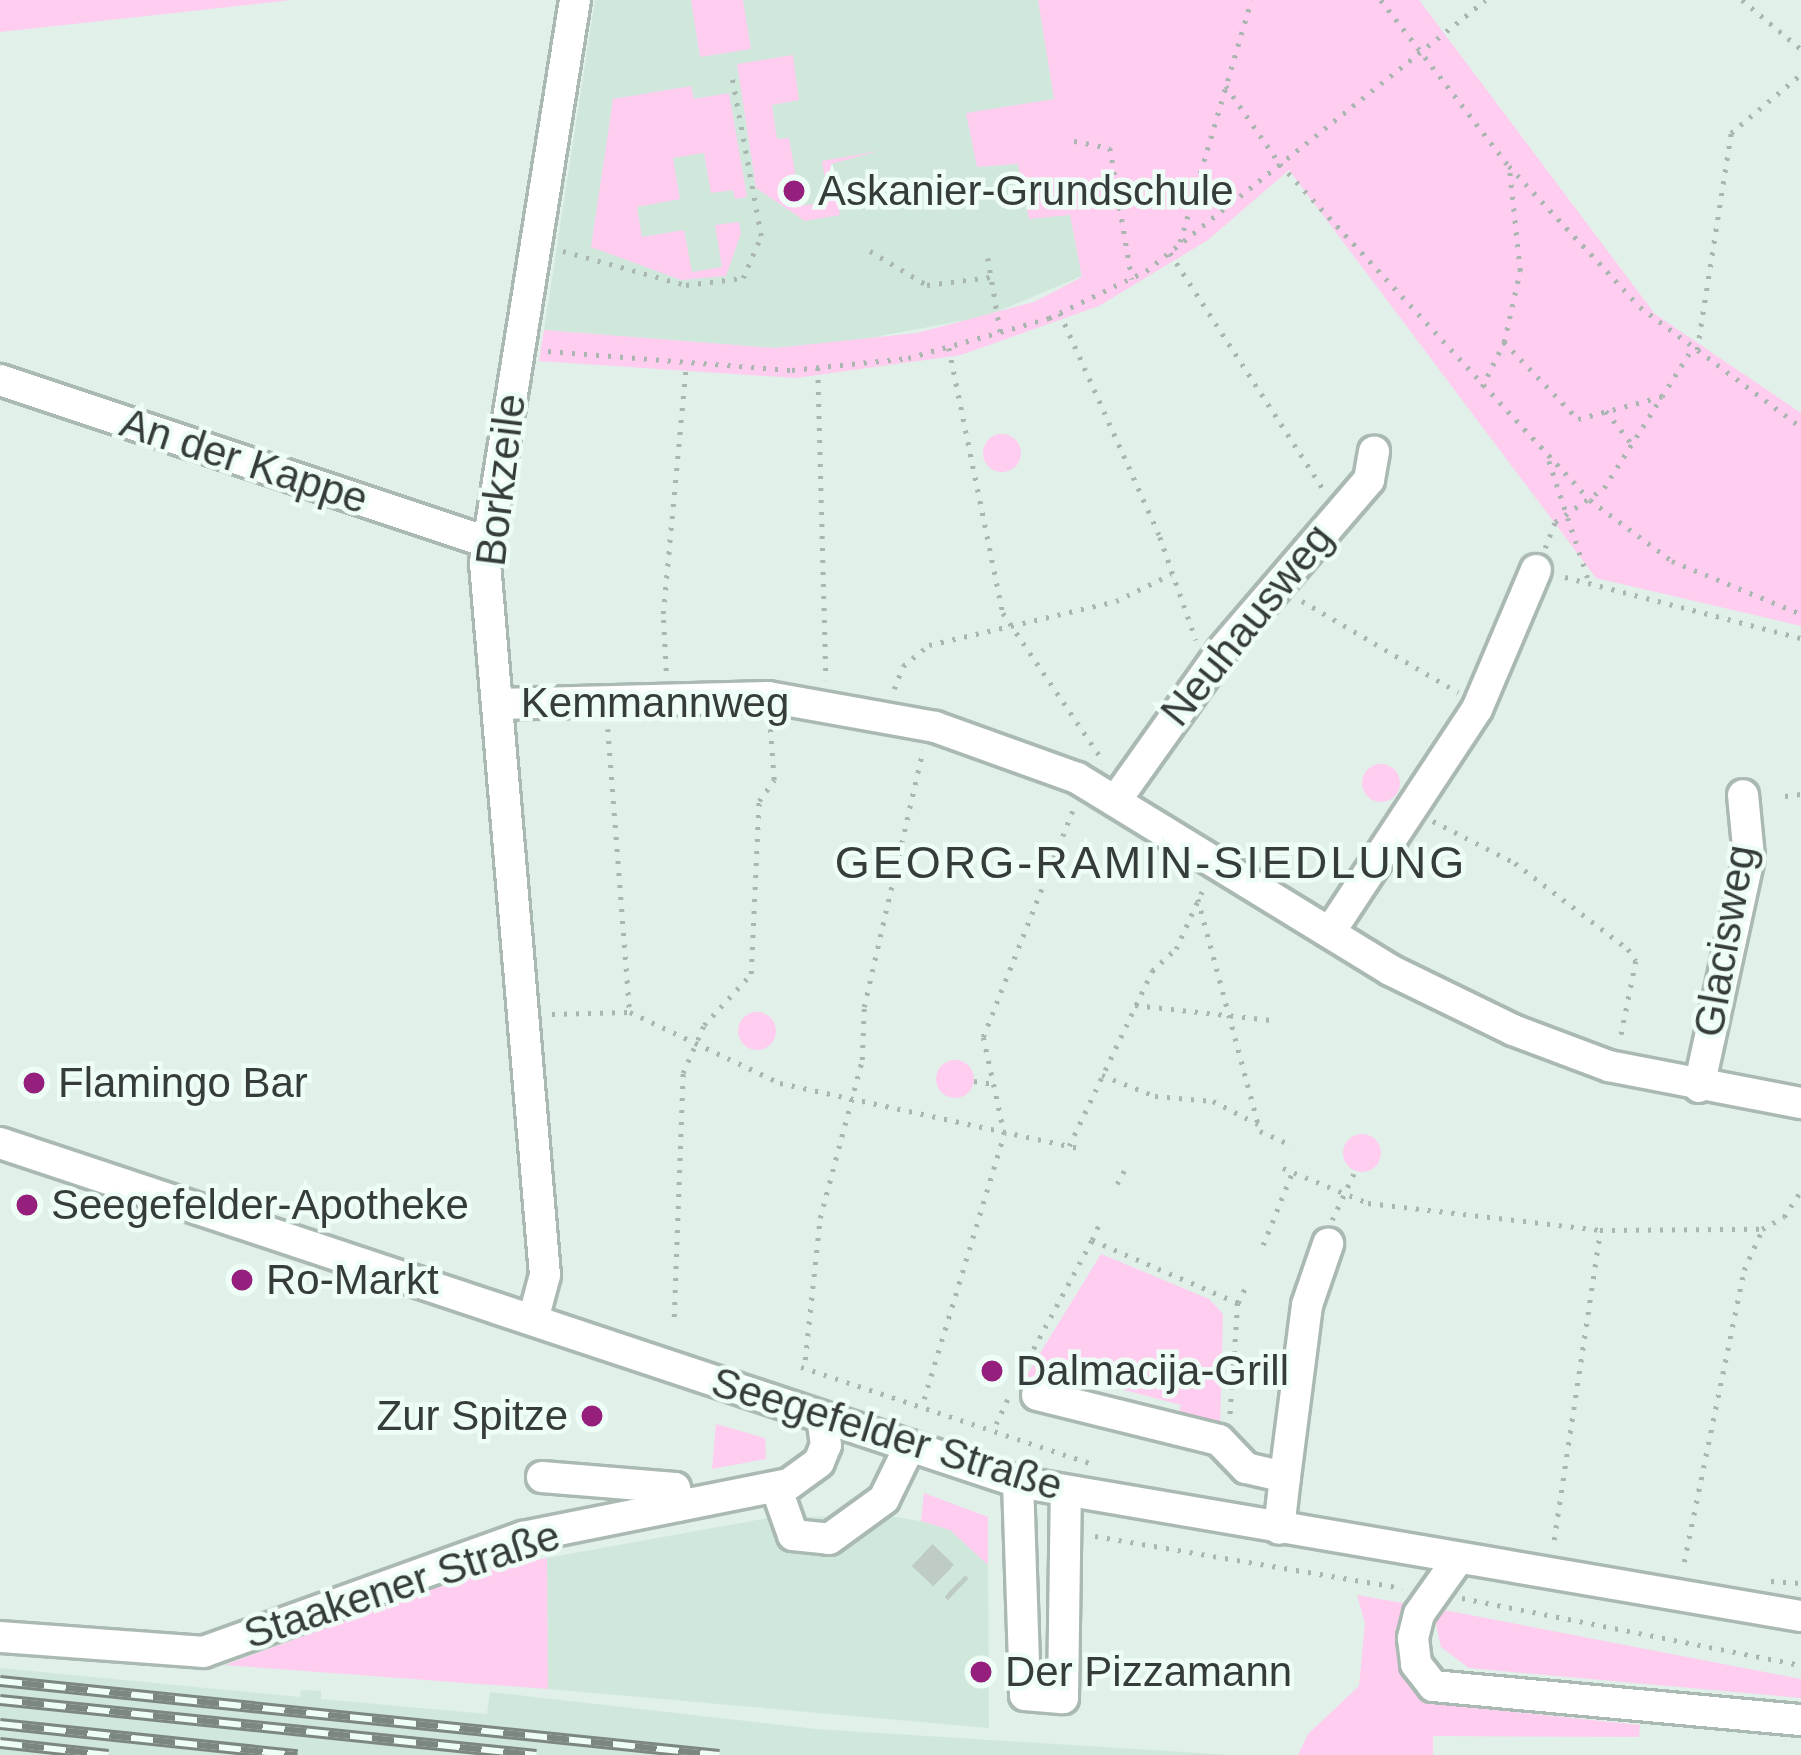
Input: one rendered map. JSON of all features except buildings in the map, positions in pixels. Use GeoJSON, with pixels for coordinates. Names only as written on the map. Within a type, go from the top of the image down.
{"type":"FeatureCollection","features":[{"type":"Feature","properties":{"kind":"street","name":"Borkzeile"},"geometry":{"type":"LineString","coordinates":[[533,1320],[545,1275],[488,542],[575,0]]}},
{"type":"Feature","properties":{"kind":"street","name":"An der Kappe"},"geometry":{"type":"LineString","coordinates":[[0,380],[488,542]]}},
{"type":"Feature","properties":{"kind":"street","name":"Neuhausweg"},"geometry":{"type":"LineString","coordinates":[[1114,788],[1221,652],[1369,480],[1374,451]]}},
{"type":"Feature","properties":{"kind":"street"},"geometry":{"type":"LineString","coordinates":[[1330,932],[1479,703],[1536,570]]}},
{"type":"Feature","properties":{"kind":"street","name":"Kemmannweg"},"geometry":{"type":"LineString","coordinates":[[498,704],[706,694],[867,710],[1031,759],[1114,788],[1330,932],[1513,1030],[1609,1066],[1699,1087],[1801,1102]]}},
{"type":"Feature","properties":{"kind":"street","name":"Glacisweg"},"geometry":{"type":"LineString","coordinates":[[1699,1087],[1749,857],[1743,795]]}},
{"type":"Feature","properties":{"kind":"street","name":"Seegefelder Straße"},"geometry":{"type":"LineString","coordinates":[[0,1143],[1018,1482],[1801,1616]]}},
{"type":"Feature","properties":{"kind":"street"},"geometry":{"type":"LineString","coordinates":[[1279,1529],[1307,1305],[1328,1244]]}},
{"type":"Feature","properties":{"kind":"street"},"geometry":{"type":"LineString","coordinates":[[1037,1395],[1227,1448],[1246,1468],[1285,1477]]}},
{"type":"Feature","properties":{"kind":"street","name":"Staakener Straße"},"geometry":{"type":"LineString","coordinates":[[0,1637],[203,1652],[523,1537],[776,1486],[819,1462],[826,1445],[822,1417]]}},
{"type":"Feature","properties":{"kind":"street"},"geometry":{"type":"LineString","coordinates":[[776,1486],[793,1535],[830,1539],[884,1499],[910,1446]]}},
{"type":"Feature","properties":{"kind":"street"},"geometry":{"type":"LineString","coordinates":[[542,1477],[675,1488],[679,1506]]}},
{"type":"Feature","properties":{"kind":"street"},"geometry":{"type":"LineString","coordinates":[[1018,1482],[1025,1695],[1063,1698],[1066,1493]]}},
{"type":"Feature","properties":{"kind":"street"},"geometry":{"type":"LineString","coordinates":[[1458,1559],[1419,1614],[1413,1638],[1416,1664],[1433,1686],[1801,1720]]}},
{"type":"Feature","properties":{"kind":"path"},"geometry":{"type":"LineString","coordinates":[[1179,245],[1251,0]]}},
{"type":"Feature","properties":{"kind":"path"},"geometry":{"type":"LineString","coordinates":[[1381,0],[1509,166],[1640,307],[1801,427]]}},
{"type":"Feature","properties":{"kind":"path"},"geometry":{"type":"LineString","coordinates":[[536,350],[686,366],[818,368],[1001,336],[1132,279],[1170,253],[1485,0]]}},
{"type":"Feature","properties":{"kind":"path"},"geometry":{"type":"LineString","coordinates":[[1742,0],[1801,50]]}},
{"type":"Feature","properties":{"kind":"path"},"geometry":{"type":"LineString","coordinates":[[1801,74],[1731,133],[1695,350],[1634,446],[1590,500],[1556,522],[1536,570],[1801,638]]}},
{"type":"Feature","properties":{"kind":"path"},"geometry":{"type":"LineString","coordinates":[[551,250],[590,253],[686,285],[743,278],[761,236],[732,78]]}},
{"type":"Feature","properties":{"kind":"path"},"geometry":{"type":"LineString","coordinates":[[1226,86],[1280,164],[1590,500],[1672,561],[1801,614]]}},
{"type":"Feature","properties":{"kind":"path"},"geometry":{"type":"LineString","coordinates":[[1074,141],[1110,148],[1132,279]]}},
{"type":"Feature","properties":{"kind":"path"},"geometry":{"type":"LineString","coordinates":[[1482,387],[1504,342],[1520,253],[1509,166]]}},
{"type":"Feature","properties":{"kind":"path"},"geometry":{"type":"LineString","coordinates":[[870,251],[927,284],[991,277]]}},
{"type":"Feature","properties":{"kind":"path"},"geometry":{"type":"LineString","coordinates":[[1170,253],[1330,499]]}},
{"type":"Feature","properties":{"kind":"path"},"geometry":{"type":"LineString","coordinates":[[988,257],[1001,336]]}},
{"type":"Feature","properties":{"kind":"path"},"geometry":{"type":"LineString","coordinates":[[1060,313],[1173,573],[1200,651]]}},
{"type":"Feature","properties":{"kind":"path"},"geometry":{"type":"LineString","coordinates":[[1504,342],[1578,419],[1664,396]]}},
{"type":"Feature","properties":{"kind":"path"},"geometry":{"type":"LineString","coordinates":[[950,348],[1008,621],[1114,788]]}},
{"type":"Feature","properties":{"kind":"path"},"geometry":{"type":"LineString","coordinates":[[666,673],[663,614],[686,366]]}},
{"type":"Feature","properties":{"kind":"path"},"geometry":{"type":"LineString","coordinates":[[818,368],[826,682]]}},
{"type":"Feature","properties":{"kind":"path"},"geometry":{"type":"LineString","coordinates":[[1606,411],[1634,446]]}},
{"type":"Feature","properties":{"kind":"path"},"geometry":{"type":"LineString","coordinates":[[1547,455],[1590,584]]}},
{"type":"Feature","properties":{"kind":"path"},"geometry":{"type":"LineString","coordinates":[[893,695],[914,653],[1008,621],[1116,601],[1173,573]]}},
{"type":"Feature","properties":{"kind":"path"},"geometry":{"type":"LineString","coordinates":[[1295,597],[1479,703]]}},
{"type":"Feature","properties":{"kind":"path"},"geometry":{"type":"LineString","coordinates":[[674,1318],[679,1106],[692,1044],[751,974],[759,802],[774,780],[769,715]]}},
{"type":"Feature","properties":{"kind":"path"},"geometry":{"type":"LineString","coordinates":[[607,717],[630,1012]]}},
{"type":"Feature","properties":{"kind":"path"},"geometry":{"type":"LineString","coordinates":[[805,1360],[820,1218],[852,1097],[868,985],[924,744]]}},
{"type":"Feature","properties":{"kind":"path"},"geometry":{"type":"LineString","coordinates":[[1785,796],[1801,794]]}},
{"type":"Feature","properties":{"kind":"path"},"geometry":{"type":"LineString","coordinates":[[924,1399],[1004,1134],[983,1037],[1076,802]]}},
{"type":"Feature","properties":{"kind":"path"},"geometry":{"type":"LineString","coordinates":[[1412,806],[1463,842],[1515,863],[1628,949],[1636,961],[1619,1047]]}},
{"type":"Feature","properties":{"kind":"path"},"geometry":{"type":"LineString","coordinates":[[552,1014],[630,1012],[780,1083],[1073,1147],[1152,971],[1176,950],[1208,878]]}},
{"type":"Feature","properties":{"kind":"path"},"geometry":{"type":"LineString","coordinates":[[1198,899],[1258,1124]]}},
{"type":"Feature","properties":{"kind":"path"},"geometry":{"type":"LineString","coordinates":[[1135,1005],[1231,1020],[1271,1021]]}},
{"type":"Feature","properties":{"kind":"path"},"geometry":{"type":"LineString","coordinates":[[1102,1075],[1155,1096],[1214,1101],[1293,1146]]}},
{"type":"Feature","properties":{"kind":"path"},"geometry":{"type":"LineString","coordinates":[[974,1082],[993,1084]]}},
{"type":"Feature","properties":{"kind":"path"},"geometry":{"type":"LineString","coordinates":[[1118,1184],[1126,1167]]}},
{"type":"Feature","properties":{"kind":"path"},"geometry":{"type":"LineString","coordinates":[[1283,1168],[1343,1193],[1421,1213],[1600,1230],[1762,1229],[1784,1217],[1801,1191]]}},
{"type":"Feature","properties":{"kind":"path"},"geometry":{"type":"LineString","coordinates":[[1328,1244],[1354,1171]]}},
{"type":"Feature","properties":{"kind":"path"},"geometry":{"type":"LineString","coordinates":[[1263,1245],[1292,1172]]}},
{"type":"Feature","properties":{"kind":"path"},"geometry":{"type":"LineString","coordinates":[[996,1424],[1100,1222]]}},
{"type":"Feature","properties":{"kind":"path"},"geometry":{"type":"LineString","coordinates":[[1684,1562],[1744,1270],[1762,1229]]}},
{"type":"Feature","properties":{"kind":"path"},"geometry":{"type":"LineString","coordinates":[[1554,1540],[1600,1230]]}},
{"type":"Feature","properties":{"kind":"path"},"geometry":{"type":"LineString","coordinates":[[1092,1240],[1238,1303]]}},
{"type":"Feature","properties":{"kind":"path"},"geometry":{"type":"LineString","coordinates":[[1227,1448],[1238,1303],[1246,1284]]}},
{"type":"Feature","properties":{"kind":"path"},"geometry":{"type":"LineString","coordinates":[[1079,1530],[1410,1589]]}},
{"type":"Feature","properties":{"kind":"path"},"geometry":{"type":"LineString","coordinates":[[1445,1596],[1801,1665]]}},
{"type":"Feature","properties":{"kind":"shaded area"},"geometry":{"type":"Polygon","coordinates":[[[0,0],[292,0],[0,32],[0,0]]]}},
{"type":"Feature","properties":{"kind":"shaded area","name":"Askanier-Grundschule"},"geometry":{"type":"Polygon","coordinates":[[[595,0],[1038,0],[1055,100],[967,113],[1070,215],[1082,276],[987,316],[854,341],[775,348],[544,330],[595,0]]]}},
{"type":"Feature","properties":{"kind":"shaded area"},"geometry":{"type":"Polygon","coordinates":[[[691,0],[743,0],[751,49],[700,57],[691,0]]]}},
{"type":"Feature","properties":{"kind":"shaded area"},"geometry":{"type":"Polygon","coordinates":[[[1038,0],[1419,0],[1655,314],[1801,413],[1801,626],[1596,578],[1289,170],[1208,240],[1099,306],[961,355],[796,378],[539,361],[544,330],[775,348],[917,333],[1034,302],[1082,277],[1070,215],[1029,219],[1018,164],[977,167],[966,113],[1054,99],[1038,0]]]}},
{"type":"Feature","properties":{"kind":"shaded area"},"geometry":{"type":"Polygon","coordinates":[[[793,55],[799,100],[772,105],[777,139],[789,138],[801,206],[829,201],[822,161],[879,151],[831,164],[840,215],[805,221],[756,188],[737,64],[793,55]]]}},
{"type":"Feature","properties":{"kind":"shaded area"},"geometry":{"type":"Polygon","coordinates":[[[691,86],[694,99],[729,93],[747,197],[735,199],[733,190],[711,193],[704,153],[673,158],[680,199],[637,207],[642,237],[684,230],[692,272],[722,267],[715,225],[739,222],[741,233],[726,276],[681,280],[591,247],[613,99],[691,86]]]}},
{"type":"Feature","properties":{"kind":"shaded area"},"geometry":{"type":"Polygon","coordinates":[[[1002,434],[1016,439],[1021,453],[1016,467],[1002,472],[988,467],[983,453],[988,439],[1002,434]]]}},
{"type":"Feature","properties":{"kind":"shaded area"},"geometry":{"type":"Polygon","coordinates":[[[1381,764],[1395,769],[1400,783],[1395,797],[1381,802],[1367,797],[1362,783],[1367,769],[1381,764]]]}},
{"type":"Feature","properties":{"kind":"shaded area"},"geometry":{"type":"Polygon","coordinates":[[[757,1012],[771,1017],[776,1031],[771,1045],[757,1050],[743,1045],[738,1031],[743,1017],[757,1012]]]}},
{"type":"Feature","properties":{"kind":"shaded area"},"geometry":{"type":"Polygon","coordinates":[[[955,1060],[969,1065],[974,1079],[969,1093],[955,1098],[941,1093],[936,1079],[941,1065],[955,1060]]]}},
{"type":"Feature","properties":{"kind":"shaded area"},"geometry":{"type":"Polygon","coordinates":[[[1362,1134],[1376,1139],[1381,1153],[1376,1167],[1362,1172],[1348,1167],[1343,1153],[1348,1139],[1362,1134]]]}},
{"type":"Feature","properties":{"kind":"shaded area"},"geometry":{"type":"Polygon","coordinates":[[[1101,1254],[1209,1299],[1223,1314],[1220,1429],[1178,1419],[1181,1405],[1041,1368],[1034,1390],[1020,1386],[1101,1254]]]}},
{"type":"Feature","properties":{"kind":"shaded area"},"geometry":{"type":"Polygon","coordinates":[[[716,1424],[765,1438],[766,1459],[712,1469],[716,1424]]]}},
{"type":"Feature","properties":{"kind":"shaded area"},"geometry":{"type":"Polygon","coordinates":[[[924,1493],[988,1517],[988,1565],[950,1530],[921,1521],[924,1493]]]}},
{"type":"Feature","properties":{"kind":"shaded area"},"geometry":{"type":"Polygon","coordinates":[[[889,1516],[958,1527],[988,1561],[989,1728],[548,1689],[547,1558],[773,1517],[889,1516]]]}},
{"type":"Feature","properties":{"kind":"shaded area"},"geometry":{"type":"Polygon","coordinates":[[[547,1558],[548,1689],[225,1665],[489,1568],[547,1558]]]}},
{"type":"Feature","properties":{"kind":"shaded area"},"geometry":{"type":"Polygon","coordinates":[[[1357,1595],[1408,1604],[1402,1666],[1436,1704],[1640,1725],[1639,1737],[1433,1736],[1433,1755],[1298,1755],[1308,1734],[1359,1686],[1365,1623],[1357,1595]]]}},
{"type":"Feature","properties":{"kind":"shaded area"},"geometry":{"type":"Polygon","coordinates":[[[1444,1610],[1801,1679],[1801,1698],[1469,1668],[1441,1647],[1435,1620],[1444,1610]]]}},
{"type":"Feature","properties":{"kind":"shaded area"},"geometry":{"type":"Polygon","coordinates":[[[0,1668],[300,1697],[301,1690],[321,1691],[321,1699],[487,1714],[490,1692],[816,1729],[1231,1755],[0,1755],[0,1668]]]}},
{"type":"Feature","properties":{"kind":"tunnel"},"geometry":{"type":"LineString","coordinates":[[922,1555],[958,1589]]}},
{"type":"Feature","properties":{"kind":"railway"},"geometry":{"type":"LineString","coordinates":[[0,1681],[719,1755]]}},
{"type":"Feature","properties":{"kind":"railway"},"geometry":{"type":"LineString","coordinates":[[0,1700],[536,1755]]}},
{"type":"Feature","properties":{"kind":"railway"},"geometry":{"type":"LineString","coordinates":[[0,1724],[297,1755]]}},
{"type":"Feature","properties":{"kind":"railway"},"geometry":{"type":"LineString","coordinates":[[0,1743],[108,1755]]}},
{"type":"Feature","properties":{"kind":"place","name":"Askanier-Grundschule"},"geometry":{"type":"Point","coordinates":[794,191]}},
{"type":"Feature","properties":{"kind":"place","name":"Flamingo Bar"},"geometry":{"type":"Point","coordinates":[34,1083]}},
{"type":"Feature","properties":{"kind":"place","name":"Seegefelder-Apotheke"},"geometry":{"type":"Point","coordinates":[27,1205]}},
{"type":"Feature","properties":{"kind":"place","name":"Ro-Markt"},"geometry":{"type":"Point","coordinates":[242,1280]}},
{"type":"Feature","properties":{"kind":"place","name":"Dalmacija-Grill"},"geometry":{"type":"Point","coordinates":[992,1371]}},
{"type":"Feature","properties":{"kind":"place","name":"Zur Spitze"},"geometry":{"type":"Point","coordinates":[592,1416]}},
{"type":"Feature","properties":{"kind":"place","name":"Der Pizzamann"},"geometry":{"type":"Point","coordinates":[981,1672]}},
{"type":"Feature","properties":{"kind":"district","name":"GEORG-RAMIN-SIEDLUNG"},"geometry":{"type":"Point","coordinates":[1151,863]}}]}
